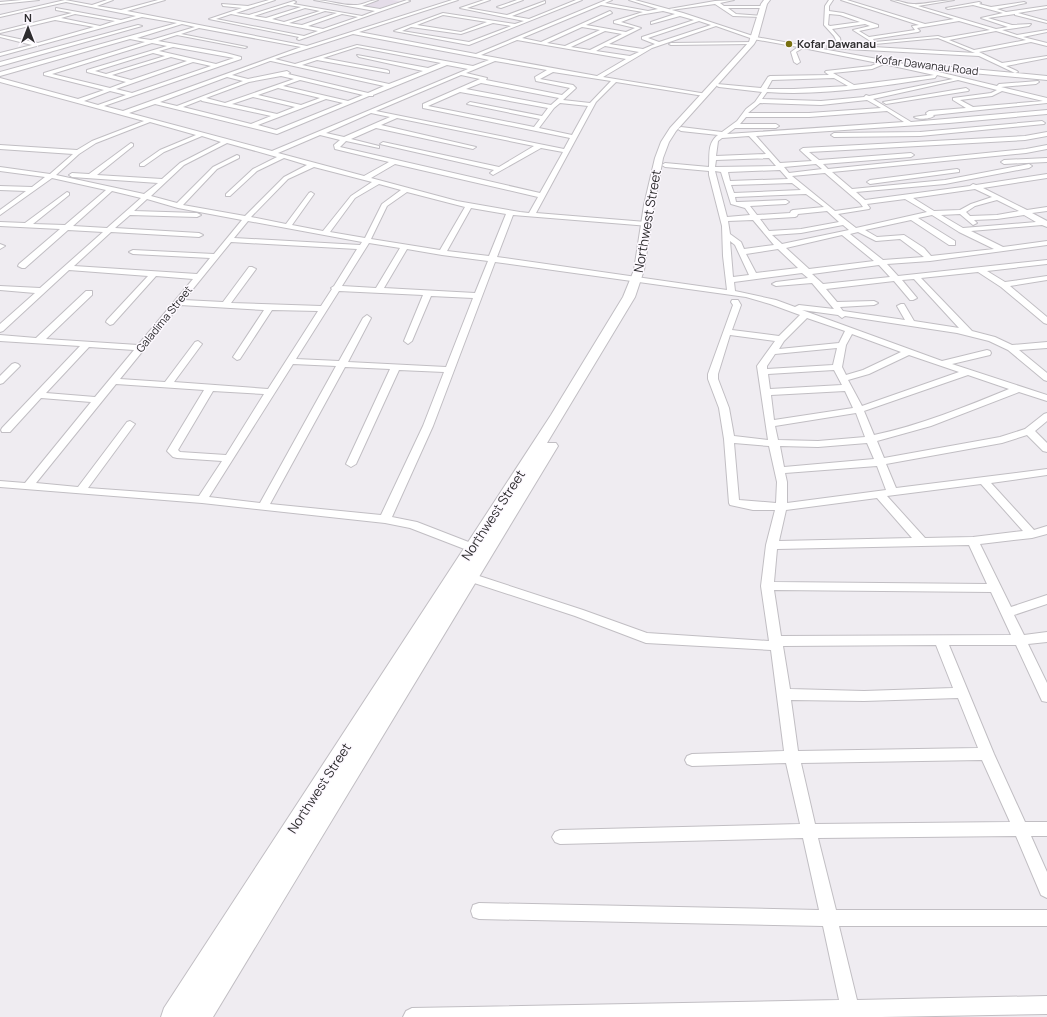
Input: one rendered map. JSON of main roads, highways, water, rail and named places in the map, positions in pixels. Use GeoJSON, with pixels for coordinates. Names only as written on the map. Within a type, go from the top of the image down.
{"type":"FeatureCollection","features":[{"type":"Feature","properties":{"kind":"main road","name":"Northwest Street"},"geometry":{"type":"LineString","coordinates":[[642,279],[646,224],[658,158],[663,146],[670,134],[704,94],[755,39],[766,5]]}},
{"type":"Feature","properties":{"kind":"main road","name":"Northwest Street"},"geometry":{"type":"LineString","coordinates":[[173,1017],[410,648],[478,550],[629,297],[648,272],[655,214],[665,165],[671,147],[681,130],[755,39],[768,5],[766,5]]}},
{"type":"Feature","properties":{"kind":"main road","name":"Northwest Street"},"geometry":{"type":"LineString","coordinates":[[199,1017],[469,577],[478,550]]}},
{"type":"Feature","properties":{"kind":"place","name":"Kofar Dawanau"},"geometry":{"type":"Point","coordinates":[789,44]}}]}
